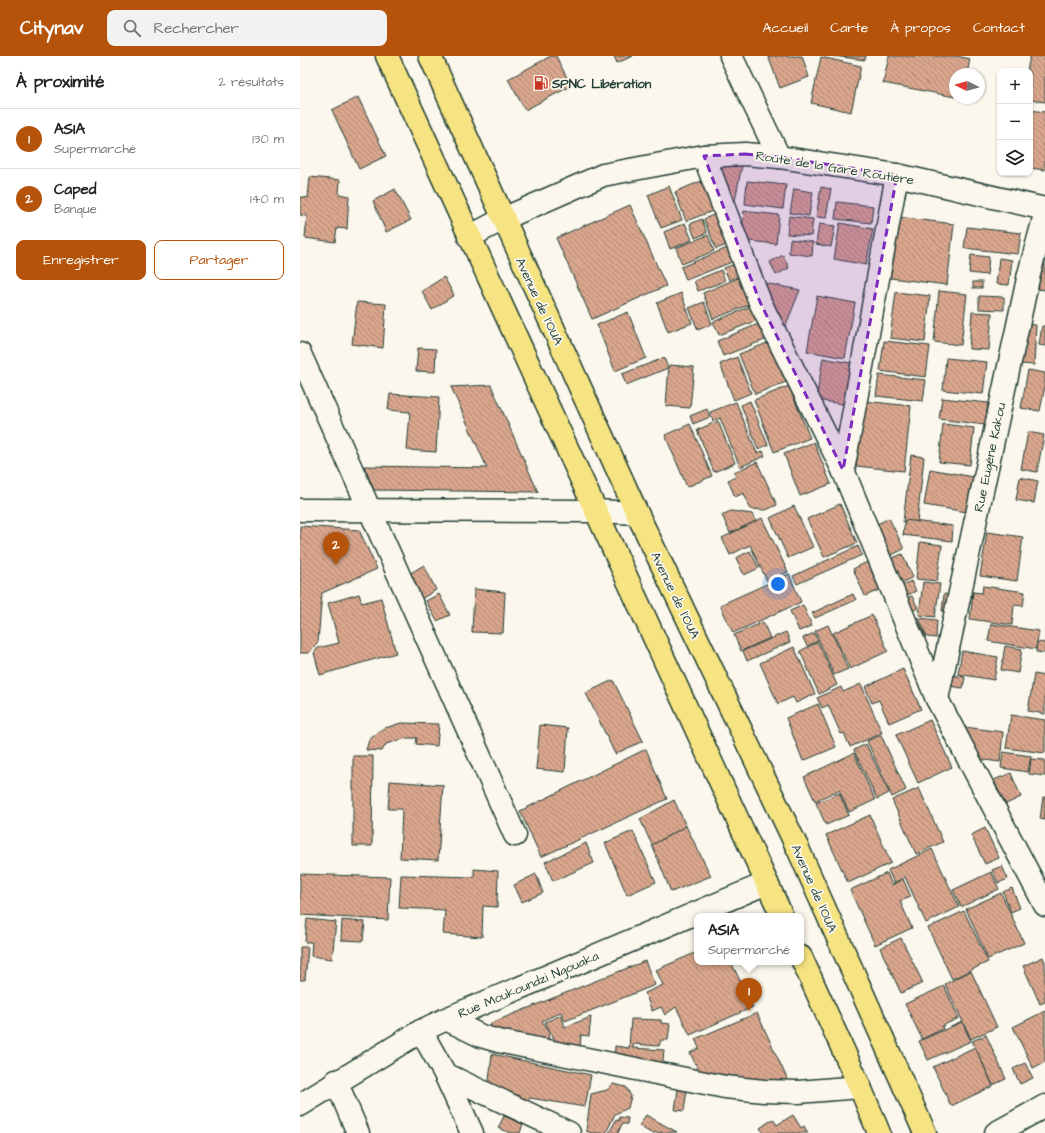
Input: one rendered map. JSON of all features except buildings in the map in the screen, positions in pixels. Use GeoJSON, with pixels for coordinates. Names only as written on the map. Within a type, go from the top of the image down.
{"type":"FeatureCollection","features":[{"type":"Feature","properties":{"kind":"main road"},"geometry":{"type":"LineString","coordinates":[[387,56],[781,913]]}},
{"type":"Feature","properties":{"kind":"main road","name":"Avenue de l'OUA"},"geometry":{"type":"LineString","coordinates":[[430,56],[637,513],[799,851],[926,1133]]}},
{"type":"Feature","properties":{"kind":"main road"},"geometry":{"type":"LineString","coordinates":[[804,964],[860,1087],[878,1133]]}},
{"type":"Feature","properties":{"kind":"street"},"geometry":{"type":"LineString","coordinates":[[731,56],[779,157]]}},
{"type":"Feature","properties":{"kind":"street","name":"Route de la Gare Routière"},"geometry":{"type":"LineString","coordinates":[[469,237],[503,219],[602,175],[704,156],[744,154],[779,157],[896,174],[1045,209]]}},
{"type":"Feature","properties":{"kind":"street"},"geometry":{"type":"LineString","coordinates":[[704,156],[760,302],[843,470],[937,699],[1045,904]]}},
{"type":"Feature","properties":{"kind":"street"},"geometry":{"type":"LineString","coordinates":[[843,470],[896,174]]}},
{"type":"Feature","properties":{"kind":"street","name":"Rue Eugène Kakou"},"geometry":{"type":"LineString","coordinates":[[937,699],[1030,274],[1045,215]]}},
{"type":"Feature","properties":{"kind":"street"},"geometry":{"type":"LineString","coordinates":[[300,354],[515,835]]}},
{"type":"Feature","properties":{"kind":"street"},"geometry":{"type":"LineString","coordinates":[[300,510],[596,511],[637,513]]}},
{"type":"Feature","properties":{"kind":"street","name":"Rue Moukoundzi Ngouaka"},"geometry":{"type":"LineString","coordinates":[[696,913],[767,883]]}},
{"type":"Feature","properties":{"kind":"street","name":"Rue Moukoundzi Ngouaka"},"geometry":{"type":"LineString","coordinates":[[300,1105],[336,1081],[421,1031],[694,914]]}},
{"type":"Feature","properties":{"kind":"street"},"geometry":{"type":"LineString","coordinates":[[446,1019],[481,1036],[725,1087],[764,1091],[798,1092],[860,1087]]}},
{"type":"Feature","properties":{"kind":"street"},"geometry":{"type":"LineString","coordinates":[[421,1031],[445,1074],[472,1133]]}},
{"type":"Feature","properties":{"kind":"street"},"geometry":{"type":"LineString","coordinates":[[445,1074],[569,1133]]}},
{"type":"Feature","properties":{"kind":"street"},"geometry":{"type":"LineString","coordinates":[[336,1081],[358,1133]]}},
{"type":"Feature","properties":{"kind":"street"},"geometry":{"type":"LineString","coordinates":[[996,1133],[1045,1106]]}},
{"type":"Feature","properties":{"kind":"highlighted area"},"geometry":{"type":"Polygon","coordinates":[[[745,154],[779,157],[897,175],[843,470],[760,302],[704,156],[745,154]]]}},
{"type":"Feature","properties":{"kind":"place","name":"SPNC Libération"},"geometry":{"type":"Point","coordinates":[541,83]}},
{"type":"Feature","properties":{"kind":"place","name":"Caped"},"geometry":{"type":"Point","coordinates":[336,565]}},
{"type":"Feature","properties":{"kind":"place","name":"ASIA"},"geometry":{"type":"Point","coordinates":[749,1011]}}]}
